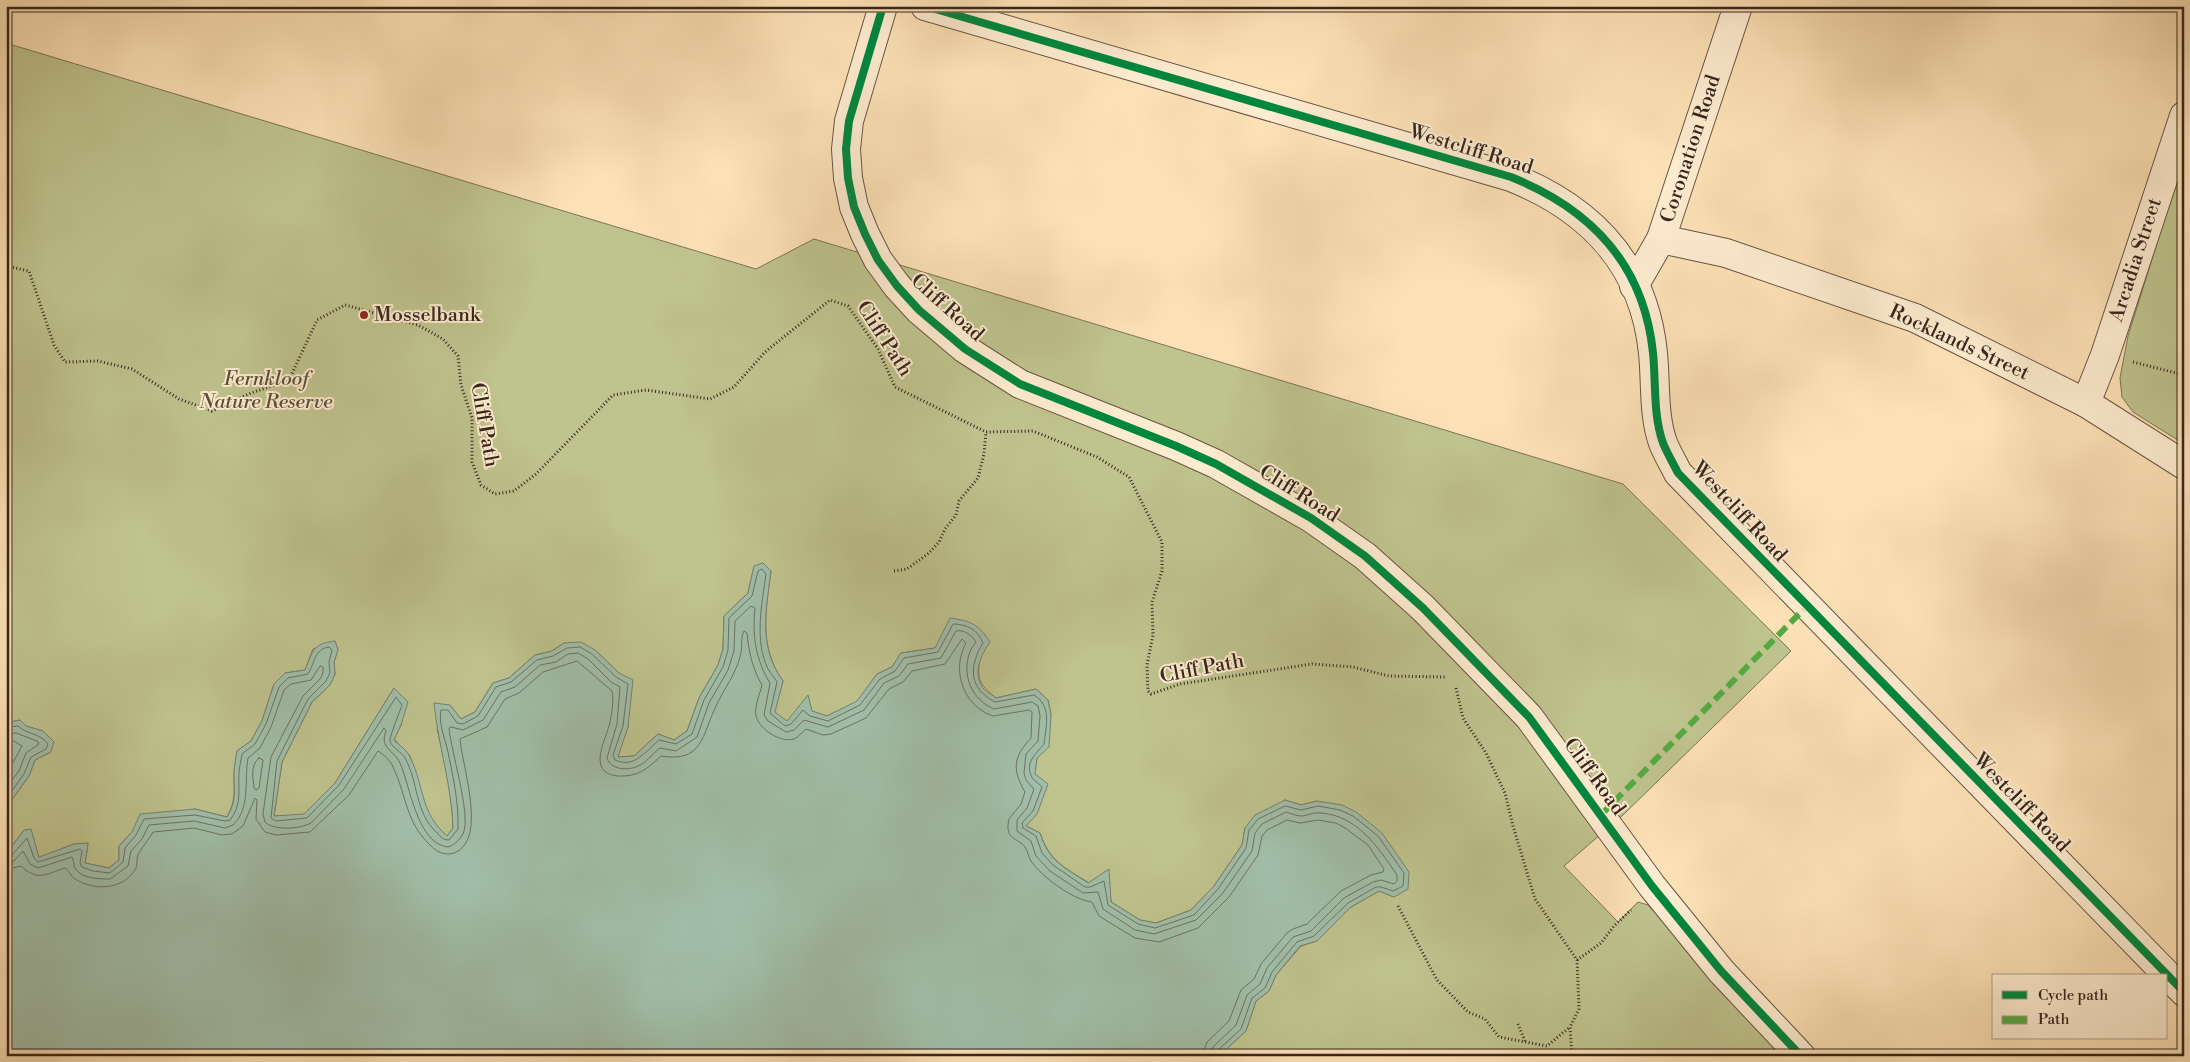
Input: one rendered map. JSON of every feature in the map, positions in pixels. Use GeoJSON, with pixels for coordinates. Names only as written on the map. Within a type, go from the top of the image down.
{"type":"FeatureCollection","features":[{"type":"Feature","properties":{"kind":"street","name":"Cliff Road"},"geometry":{"type":"LineString","coordinates":[[883,6],[849,121],[846,149],[847,169],[854,207],[878,260],[897,286],[919,310],[965,349],[1020,384],[1176,446],[1216,464],[1311,518],[1365,556],[1424,608],[1529,716],[1652,886],[1721,971],[1801,1056]]}},
{"type":"Feature","properties":{"kind":"street","name":"Westcliff Road"},"geometry":{"type":"LineString","coordinates":[[925,6],[1511,177],[1554,197],[1585,218],[1605,238],[1634,286],[1650,329],[1659,426],[1663,442],[1678,473],[2166,974]]}},
{"type":"Feature","properties":{"kind":"street","name":"Coronation Road"},"geometry":{"type":"LineString","coordinates":[[1634,286],[1661,239],[1738,6]]}},
{"type":"Feature","properties":{"kind":"street","name":"Arcadia Street"},"geometry":{"type":"LineString","coordinates":[[2086,403],[2105,355],[2184,116]]}},
{"type":"Feature","properties":{"kind":"street","name":"Rocklands Street"},"geometry":{"type":"LineString","coordinates":[[1661,239],[1726,254],[1915,318],[2086,403],[2184,465]]}},
{"type":"Feature","properties":{"kind":"street","name":"Westcliff Road"},"geometry":{"type":"LineString","coordinates":[[2168,976],[2184,992]]}},
{"type":"Feature","properties":{"kind":"path"},"geometry":{"type":"LineString","coordinates":[[2105,355],[2184,375]]}},
{"type":"Feature","properties":{"kind":"path"},"geometry":{"type":"LineString","coordinates":[[894,571],[907,569],[929,553],[956,515],[960,501],[978,478],[984,454],[986,432]]}},
{"type":"Feature","properties":{"kind":"path"},"geometry":{"type":"LineString","coordinates":[[1398,906],[1438,980],[1468,1012],[1486,1018],[1499,1037],[1547,1046],[1570,1027],[1579,1009],[1576,960],[1535,899],[1513,826],[1506,792],[1486,753],[1463,718],[1455,685]]}},
{"type":"Feature","properties":{"kind":"path"},"geometry":{"type":"LineString","coordinates":[[1576,960],[1601,943],[1614,926],[1652,886]]}},
{"type":"Feature","properties":{"kind":"path"},"geometry":{"type":"LineString","coordinates":[[1518,1024],[1525,1042]]}},
{"type":"Feature","properties":{"kind":"path"},"geometry":{"type":"LineString","coordinates":[[1570,1027],[1572,1056]]}},
{"type":"Feature","properties":{"kind":"green space","name":"Fernkloof Nature Reserve"},"geometry":{"type":"Polygon","coordinates":[[[6,43],[756,269],[814,239],[1623,484],[1791,651],[1623,815],[1564,866],[1618,922],[1638,902],[1648,905],[1783,1056],[1219,1056],[1246,1031],[1256,1001],[1269,991],[1276,975],[1301,946],[1317,941],[1351,907],[1379,891],[1394,897],[1317,801],[1301,805],[1285,800],[1245,828],[1242,845],[1214,886],[1191,910],[1156,923],[1140,920],[1111,902],[1108,870],[1089,883],[1059,863],[1048,851],[1040,833],[1026,826],[1037,758],[1051,715],[1048,700],[1036,689],[996,698],[985,689],[980,680],[980,656],[935,648],[901,653],[892,667],[877,674],[857,702],[827,716],[811,711],[808,696],[787,722],[774,712],[783,681],[775,668],[767,641],[766,614],[771,571],[754,567],[748,593],[724,616],[723,649],[718,665],[699,698],[687,731],[674,740],[658,734],[634,756],[617,757],[628,727],[619,673],[595,650],[564,643],[552,651],[535,655],[509,678],[493,683],[475,712],[461,719],[450,705],[437,729],[451,803],[453,828],[447,836],[433,823],[410,756],[394,739],[401,725],[394,688],[335,783],[304,815],[274,816],[282,762],[312,702],[330,685],[335,674],[334,662],[338,650],[335,641],[313,649],[305,670],[285,673],[274,684],[262,721],[251,741],[237,751],[234,772],[234,796],[227,817],[195,809],[132,832],[119,846],[119,860],[109,868],[85,863],[88,844],[74,844],[39,858],[24,830],[6,854],[6,808],[29,776],[35,760],[51,752],[43,731],[26,726],[20,720],[6,723],[6,43]]]}},
{"type":"Feature","properties":{"kind":"green space"},"geometry":{"type":"Polygon","coordinates":[[[2184,156],[2184,444],[2133,412],[2122,397],[2120,378],[2128,336],[2184,156]]]}},
{"type":"Feature","properties":{"kind":"water"},"geometry":{"type":"Polygon","coordinates":[[[763,563],[771,571],[766,614],[767,642],[775,668],[783,681],[775,712],[787,721],[808,695],[812,711],[827,716],[857,701],[877,674],[892,667],[901,653],[935,648],[950,618],[963,620],[978,627],[990,642],[981,658],[978,670],[978,676],[984,689],[996,698],[1036,689],[1048,700],[1051,715],[1049,747],[1037,758],[1035,774],[1048,784],[1037,814],[1026,826],[1040,833],[1048,851],[1058,863],[1088,883],[1109,869],[1111,902],[1140,920],[1156,923],[1191,910],[1214,886],[1242,845],[1245,828],[1255,815],[1285,800],[1301,805],[1317,801],[1342,805],[1356,812],[1382,833],[1409,872],[1408,889],[1394,897],[1379,891],[1351,907],[1317,941],[1300,946],[1276,975],[1269,991],[1256,1001],[1246,1031],[1219,1056],[6,1056],[6,854],[24,830],[31,829],[39,857],[74,844],[88,843],[85,863],[109,868],[119,860],[119,846],[132,832],[140,814],[195,809],[227,817],[234,801],[234,772],[237,751],[251,741],[262,721],[274,684],[285,673],[305,670],[314,650],[318,646],[335,641],[338,650],[334,662],[335,674],[330,685],[312,702],[282,762],[274,816],[304,814],[335,783],[394,688],[408,702],[394,740],[409,754],[427,808],[438,827],[447,836],[453,828],[452,812],[434,703],[450,705],[461,719],[475,712],[493,683],[509,678],[535,655],[552,651],[564,643],[581,642],[595,650],[619,673],[633,680],[628,727],[618,757],[634,756],[658,734],[674,740],[687,731],[699,698],[718,665],[723,649],[724,616],[748,593],[754,566],[763,563]]]}},
{"type":"Feature","properties":{"kind":"water"},"geometry":{"type":"Polygon","coordinates":[[[20,720],[26,726],[43,731],[54,742],[51,752],[35,760],[29,776],[6,808],[6,723],[20,720]]]}},
{"type":"Feature","properties":{"kind":"marked path"},"geometry":{"type":"LineString","coordinates":[[1601,815],[1807,606]]}},
{"type":"Feature","properties":{"kind":"cycle path"},"geometry":{"type":"LineString","coordinates":[[883,6],[849,121],[846,149],[848,178],[854,207],[878,260],[897,286],[919,310],[965,349],[1020,384],[1176,446],[1216,464],[1311,518],[1365,556],[1423,608],[1529,717],[1652,886],[1721,971],[1801,1056]]}},
{"type":"Feature","properties":{"kind":"cycle path"},"geometry":{"type":"LineString","coordinates":[[925,6],[1511,177],[1540,190],[1566,205],[1589,223],[1609,244],[1625,267],[1638,292],[1648,321],[1653,353],[1656,410],[1660,432],[1678,473],[2166,974]]}},
{"type":"Feature","properties":{"kind":"cycle path"},"geometry":{"type":"LineString","coordinates":[[2168,976],[2184,992]]}},
{"type":"Feature","properties":{"kind":"place","name":"Mosselbank"},"geometry":{"type":"Point","coordinates":[364,315]}}]}
